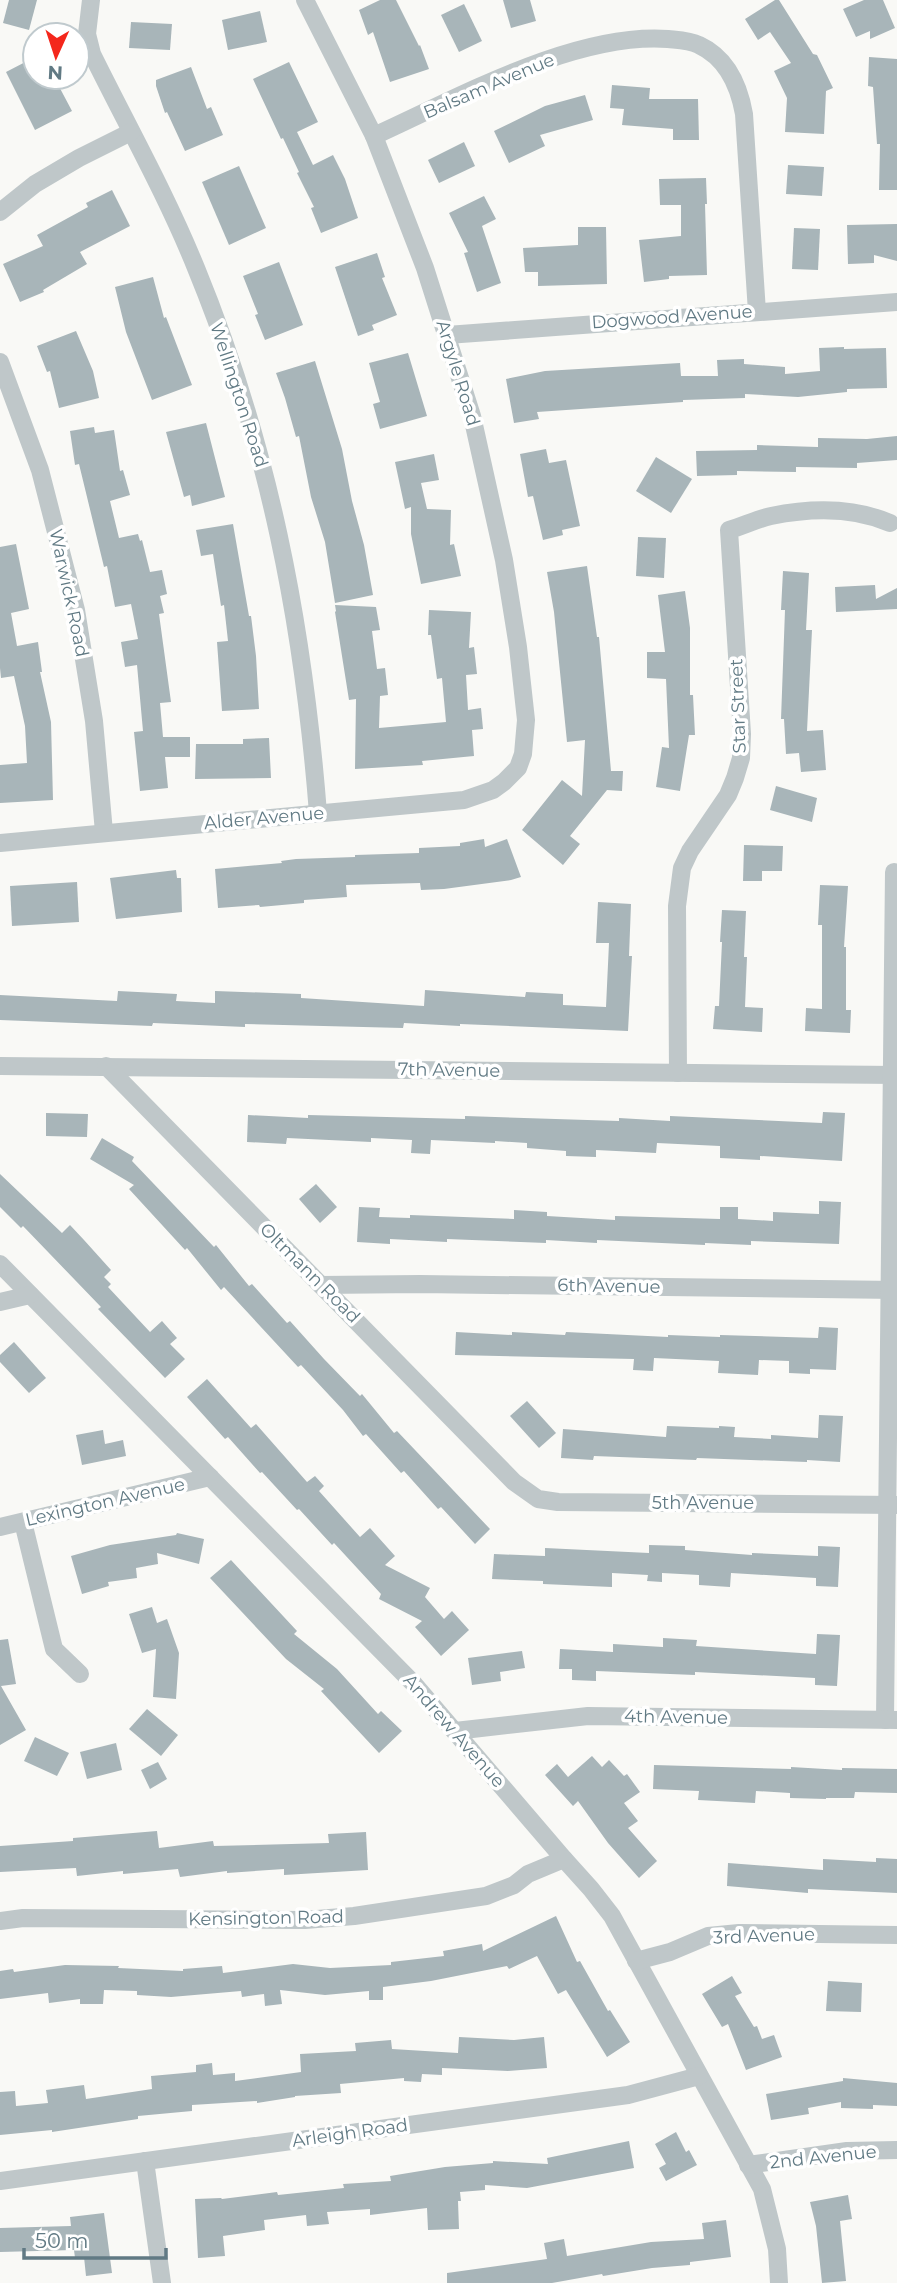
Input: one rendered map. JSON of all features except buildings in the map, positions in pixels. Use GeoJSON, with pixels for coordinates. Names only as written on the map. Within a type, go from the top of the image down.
{"type":"FeatureCollection","features":[{"type":"Feature","properties":{"kind":"street","name":"Wellington Road"},"geometry":{"type":"LineString","coordinates":[[91,0],[87,22],[89,45],[159,184],[197,268],[235,374],[265,472],[300,646],[312,737],[318,813]]}},
{"type":"Feature","properties":{"kind":"street","name":"Argyle Road"},"geometry":{"type":"LineString","coordinates":[[305,0],[374,135],[425,268],[472,416],[506,573],[518,647],[526,720],[523,754],[518,768]]}},
{"type":"Feature","properties":{"kind":"street","name":"Balsam Avenue"},"geometry":{"type":"LineString","coordinates":[[374,135],[528,66],[570,52],[622,41],[653,38],[688,41],[699,45],[716,55],[727,68],[740,95],[745,127],[757,312]]}},
{"type":"Feature","properties":{"kind":"street"},"geometry":{"type":"LineString","coordinates":[[0,212],[35,184],[131,132]]}},
{"type":"Feature","properties":{"kind":"street","name":"Dogwood Avenue"},"geometry":{"type":"LineString","coordinates":[[447,335],[897,302]]}},
{"type":"Feature","properties":{"kind":"street","name":"Warwick Road"},"geometry":{"type":"LineString","coordinates":[[0,362],[40,470],[76,610],[93,721],[104,832]]}},
{"type":"Feature","properties":{"kind":"street","name":"Star Street"},"geometry":{"type":"LineString","coordinates":[[678,1073],[677,906],[682,868],[690,851],[727,795],[741,758],[742,734],[729,530],[770,516],[842,510],[870,514],[890,523]]}},
{"type":"Feature","properties":{"kind":"street","name":"Alder Avenue"},"geometry":{"type":"LineString","coordinates":[[0,843],[464,800],[493,790],[518,768]]}},
{"type":"Feature","properties":{"kind":"street"},"geometry":{"type":"LineString","coordinates":[[891,1720],[894,872]]}},
{"type":"Feature","properties":{"kind":"street","name":"7th Avenue"},"geometry":{"type":"LineString","coordinates":[[0,1066],[894,1075]]}},
{"type":"Feature","properties":{"kind":"street","name":"Oltmann Road"},"geometry":{"type":"LineString","coordinates":[[106,1066],[514,1482]]}},
{"type":"Feature","properties":{"kind":"street","name":"Andrew Avenue"},"geometry":{"type":"LineString","coordinates":[[0,1264],[415,1684],[612,1916],[762,2189],[777,2249],[779,2283]]}},
{"type":"Feature","properties":{"kind":"street","name":"6th Avenue"},"geometry":{"type":"LineString","coordinates":[[321,1284],[893,1290]]}},
{"type":"Feature","properties":{"kind":"street"},"geometry":{"type":"LineString","coordinates":[[0,1302],[30,1295]]}},
{"type":"Feature","properties":{"kind":"street","name":"Lexington Avenue"},"geometry":{"type":"LineString","coordinates":[[0,1527],[210,1477]]}},
{"type":"Feature","properties":{"kind":"street","name":"5th Avenue"},"geometry":{"type":"LineString","coordinates":[[514,1482],[538,1499],[558,1502],[892,1505]]}},
{"type":"Feature","properties":{"kind":"street"},"geometry":{"type":"LineString","coordinates":[[23,1522],[54,1649],[80,1674]]}},
{"type":"Feature","properties":{"kind":"street","name":"4th Avenue"},"geometry":{"type":"LineString","coordinates":[[456,1731],[588,1716],[891,1720]]}},
{"type":"Feature","properties":{"kind":"street","name":"Kensington Road"},"geometry":{"type":"LineString","coordinates":[[0,1921],[23,1918],[305,1920],[354,1916],[486,1896],[514,1885],[528,1874],[564,1860]]}},
{"type":"Feature","properties":{"kind":"street","name":"3rd Avenue"},"geometry":{"type":"LineString","coordinates":[[636,1961],[718,1935],[897,1935]]}},
{"type":"Feature","properties":{"kind":"street","name":"Arleigh Road"},"geometry":{"type":"LineString","coordinates":[[0,2181],[628,2095],[699,2077]]}},
{"type":"Feature","properties":{"kind":"street","name":"2nd Avenue"},"geometry":{"type":"LineString","coordinates":[[748,2165],[847,2151],[897,2150]]}},
{"type":"Feature","properties":{"kind":"street"},"geometry":{"type":"LineString","coordinates":[[145,2161],[162,2283]]}}]}
